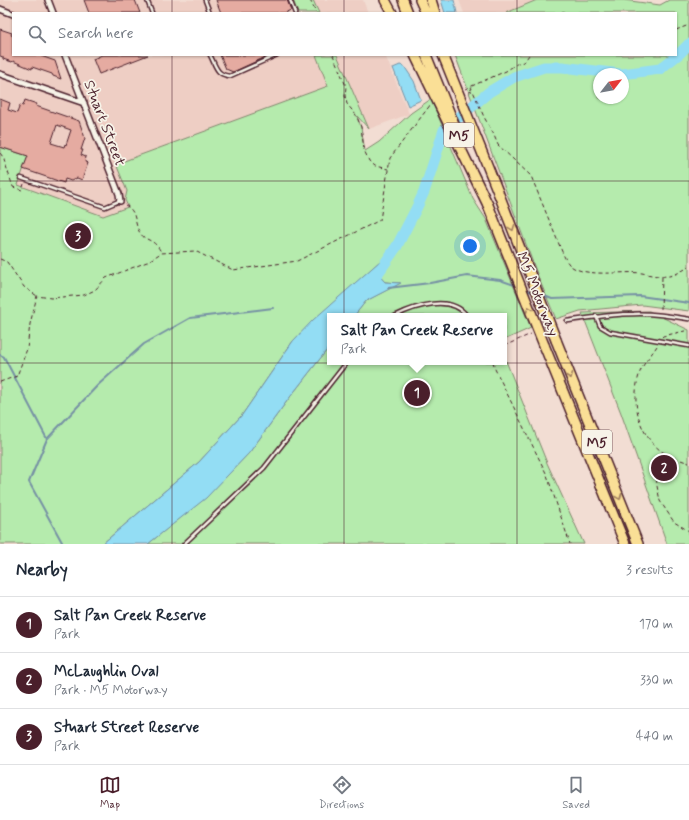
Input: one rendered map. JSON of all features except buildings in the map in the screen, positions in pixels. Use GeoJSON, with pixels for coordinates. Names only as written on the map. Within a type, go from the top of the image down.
{"type":"FeatureCollection","features":[{"type":"Feature","properties":{"kind":"highway"},"geometry":{"type":"LineString","coordinates":[[385,0],[391,12]]}},
{"type":"Feature","properties":{"kind":"highway"},"geometry":{"type":"LineString","coordinates":[[403,0],[408,12]]}},
{"type":"Feature","properties":{"kind":"highway"},"geometry":{"type":"LineString","coordinates":[[420,0],[426,12]]}},
{"type":"Feature","properties":{"kind":"highway"},"geometry":{"type":"LineString","coordinates":[[431,0],[435,12]]}},
{"type":"Feature","properties":{"kind":"highway"},"geometry":{"type":"LineString","coordinates":[[416,56],[426,67]]}},
{"type":"Feature","properties":{"kind":"highway"},"geometry":{"type":"LineString","coordinates":[[426,56],[426,67]]}},
{"type":"Feature","properties":{"kind":"highway","name":"M5 Motorway"},"geometry":{"type":"LineString","coordinates":[[447,57],[556,340],[638,544]]}},
{"type":"Feature","properties":{"kind":"highway","name":"M5 Motorway"},"geometry":{"type":"LineString","coordinates":[[426,67],[488,205],[625,544]]}},
{"type":"Feature","properties":{"kind":"street"},"geometry":{"type":"LineString","coordinates":[[48,0],[53,12]]}},
{"type":"Feature","properties":{"kind":"street"},"geometry":{"type":"LineString","coordinates":[[0,9],[12,14]]}},
{"type":"Feature","properties":{"kind":"street","name":"Stuart Street"},"geometry":{"type":"LineString","coordinates":[[65,56],[119,194],[120,201]]}},
{"type":"Feature","properties":{"kind":"street"},"geometry":{"type":"LineString","coordinates":[[0,74],[84,103]]}},
{"type":"Feature","properties":{"kind":"lane"},"geometry":{"type":"LineString","coordinates":[[147,0],[152,12]]}},
{"type":"Feature","properties":{"kind":"lane"},"geometry":{"type":"LineString","coordinates":[[205,0],[210,12]]}},
{"type":"Feature","properties":{"kind":"lane"},"geometry":{"type":"LineString","coordinates":[[290,0],[295,12]]}},
{"type":"Feature","properties":{"kind":"lane"},"geometry":{"type":"LineString","coordinates":[[210,56],[219,73],[230,76],[275,56]]}},
{"type":"Feature","properties":{"kind":"lane"},"geometry":{"type":"LineString","coordinates":[[21,178],[105,207],[120,201]]}},
{"type":"Feature","properties":{"kind":"lane"},"geometry":{"type":"LineString","coordinates":[[404,313],[436,303],[450,304],[466,313]]}},
{"type":"Feature","properties":{"kind":"lane"},"geometry":{"type":"LineString","coordinates":[[567,321],[596,316],[635,314],[689,319]]}},
{"type":"Feature","properties":{"kind":"lane"},"geometry":{"type":"LineString","coordinates":[[596,316],[600,326],[610,332],[689,346]]}},
{"type":"Feature","properties":{"kind":"lane"},"geometry":{"type":"LineString","coordinates":[[184,544],[264,468],[345,365]]}},
{"type":"Feature","properties":{"kind":"lane"},"geometry":{"type":"LineString","coordinates":[[188,544],[189,540]]}},
{"type":"Feature","properties":{"kind":"path"},"geometry":{"type":"LineString","coordinates":[[310,0],[316,12]]}},
{"type":"Feature","properties":{"kind":"path"},"geometry":{"type":"LineString","coordinates":[[677,30],[689,25]]}},
{"type":"Feature","properties":{"kind":"path"},"geometry":{"type":"LineString","coordinates":[[333,56],[346,86],[346,104],[356,115],[362,127],[364,150],[369,161],[375,166],[388,169]]}},
{"type":"Feature","properties":{"kind":"path"},"geometry":{"type":"LineString","coordinates":[[464,89],[506,71],[512,66],[524,62],[528,56]]}},
{"type":"Feature","properties":{"kind":"path"},"geometry":{"type":"LineString","coordinates":[[471,86],[472,88],[468,91],[473,91],[498,145],[531,176],[563,254],[572,267],[586,272],[641,273],[662,276],[671,276],[689,267]]}},
{"type":"Feature","properties":{"kind":"path"},"geometry":{"type":"LineString","coordinates":[[0,259],[7,262],[24,287],[37,296],[51,298],[84,295],[95,290],[106,278],[147,262],[161,253],[195,250],[233,270],[297,261],[380,220],[390,158],[431,104]]}},
{"type":"Feature","properties":{"kind":"path"},"geometry":{"type":"LineString","coordinates":[[0,153],[3,157],[14,187],[22,190],[26,180]]}},
{"type":"Feature","properties":{"kind":"path"},"geometry":{"type":"LineString","coordinates":[[120,201],[132,211],[137,228],[142,236],[155,242],[161,253]]}},
{"type":"Feature","properties":{"kind":"path"},"geometry":{"type":"LineString","coordinates":[[661,310],[662,276]]}},
{"type":"Feature","properties":{"kind":"path"},"geometry":{"type":"LineString","coordinates":[[0,382],[18,376],[27,349],[30,324],[37,296]]}},
{"type":"Feature","properties":{"kind":"path"},"geometry":{"type":"LineString","coordinates":[[689,330],[662,336],[641,370],[636,390],[637,414],[641,425],[652,442],[662,452],[689,463]]}},
{"type":"Feature","properties":{"kind":"path"},"geometry":{"type":"LineString","coordinates":[[494,365],[547,475],[570,544]]}},
{"type":"Feature","properties":{"kind":"path"},"geometry":{"type":"LineString","coordinates":[[662,452],[656,468],[660,501],[674,522],[689,531]]}},
{"type":"Feature","properties":{"kind":"shaded area"},"geometry":{"type":"Polygon","coordinates":[[[0,0],[293,0],[298,12],[12,12],[12,56],[316,56],[328,86],[117,164],[127,191],[125,200],[128,207],[103,216],[18,185],[28,156],[0,147],[0,0]]]}},
{"type":"Feature","properties":{"kind":"shaded area"},"geometry":{"type":"Polygon","coordinates":[[[313,0],[363,0],[368,12],[319,12],[313,0]]]}},
{"type":"Feature","properties":{"kind":"shaded area"},"geometry":{"type":"Polygon","coordinates":[[[459,0],[537,0],[508,12],[464,12],[459,0]]]}},
{"type":"Feature","properties":{"kind":"shaded area"},"geometry":{"type":"Polygon","coordinates":[[[337,56],[385,56],[409,114],[369,129],[337,56]]]}},
{"type":"Feature","properties":{"kind":"green space"},"geometry":{"type":"Polygon","coordinates":[[[293,0],[313,0],[319,12],[298,12],[293,0]]]}},
{"type":"Feature","properties":{"kind":"green space"},"geometry":{"type":"Polygon","coordinates":[[[537,0],[623,0],[660,5],[669,0],[689,0],[689,311],[642,305],[580,311],[556,319],[539,279],[455,56],[677,56],[677,12],[508,12],[537,0]]]}},
{"type":"Feature","properties":{"kind":"green space"},"geometry":{"type":"Polygon","coordinates":[[[316,56],[337,56],[369,129],[357,116],[361,127],[365,151],[379,142],[411,113],[431,99],[473,199],[486,219],[531,328],[507,339],[507,313],[356,313],[366,301],[400,283],[385,282],[376,273],[379,262],[293,341],[242,415],[199,462],[102,544],[0,544],[0,147],[28,156],[18,185],[103,216],[128,207],[125,200],[127,191],[116,164],[328,86],[316,56]]]}},
{"type":"Feature","properties":{"kind":"green space"},"geometry":{"type":"Polygon","coordinates":[[[649,311],[689,330],[689,544],[667,544],[621,413],[582,313],[649,311]]]}},
{"type":"Feature","properties":{"kind":"green space"},"geometry":{"type":"Polygon","coordinates":[[[327,350],[327,365],[507,365],[507,363],[547,463],[584,544],[148,544],[205,498],[249,453],[327,350]]]}},
{"type":"Feature","properties":{"kind":"water"},"geometry":{"type":"Polygon","coordinates":[[[441,0],[454,0],[457,12],[445,12],[441,0]]]}},
{"type":"Feature","properties":{"kind":"water"},"geometry":{"type":"Polygon","coordinates":[[[400,65],[404,66],[414,81],[421,100],[408,106],[393,68],[400,65]]]}},
{"type":"Feature","properties":{"kind":"water"},"geometry":{"type":"Polygon","coordinates":[[[380,261],[377,273],[385,282],[401,283],[366,301],[356,313],[327,313],[327,350],[249,453],[206,498],[148,544],[102,544],[199,462],[242,415],[293,341],[313,320],[380,261]]]}},
{"type":"Feature","properties":{"kind":"waterway"},"geometry":{"type":"LineString","coordinates":[[677,56],[689,44]]}},
{"type":"Feature","properties":{"kind":"waterway"},"geometry":{"type":"LineString","coordinates":[[629,73],[660,69],[676,56]]}},
{"type":"Feature","properties":{"kind":"waterway"},"geometry":{"type":"LineString","coordinates":[[369,286],[397,246],[417,207],[424,192],[444,130],[489,92],[514,77],[544,67],[562,67],[593,71]]}},
{"type":"Feature","properties":{"kind":"waterway"},"geometry":{"type":"LineString","coordinates":[[388,288],[430,283],[467,276],[500,280],[517,286]]}},
{"type":"Feature","properties":{"kind":"waterway"},"geometry":{"type":"LineString","coordinates":[[525,289],[534,293]]}},
{"type":"Feature","properties":{"kind":"waterway"},"geometry":{"type":"LineString","coordinates":[[542,295],[552,299],[640,296],[689,303]]}},
{"type":"Feature","properties":{"kind":"waterway"},"geometry":{"type":"LineString","coordinates":[[63,544],[29,482],[47,439],[98,385],[144,344],[190,318],[273,308]]}},
{"type":"Feature","properties":{"kind":"waterway"},"geometry":{"type":"LineString","coordinates":[[0,355],[4,357],[47,439]]}},
{"type":"Feature","properties":{"kind":"place","name":"Stuart Street Reserve"},"geometry":{"type":"Point","coordinates":[78,236]}},
{"type":"Feature","properties":{"kind":"place","name":"Salt Pan Creek Reserve"},"geometry":{"type":"Point","coordinates":[417,393]}},
{"type":"Feature","properties":{"kind":"place","name":"McLaughlin Oval"},"geometry":{"type":"Point","coordinates":[664,468]}}]}
